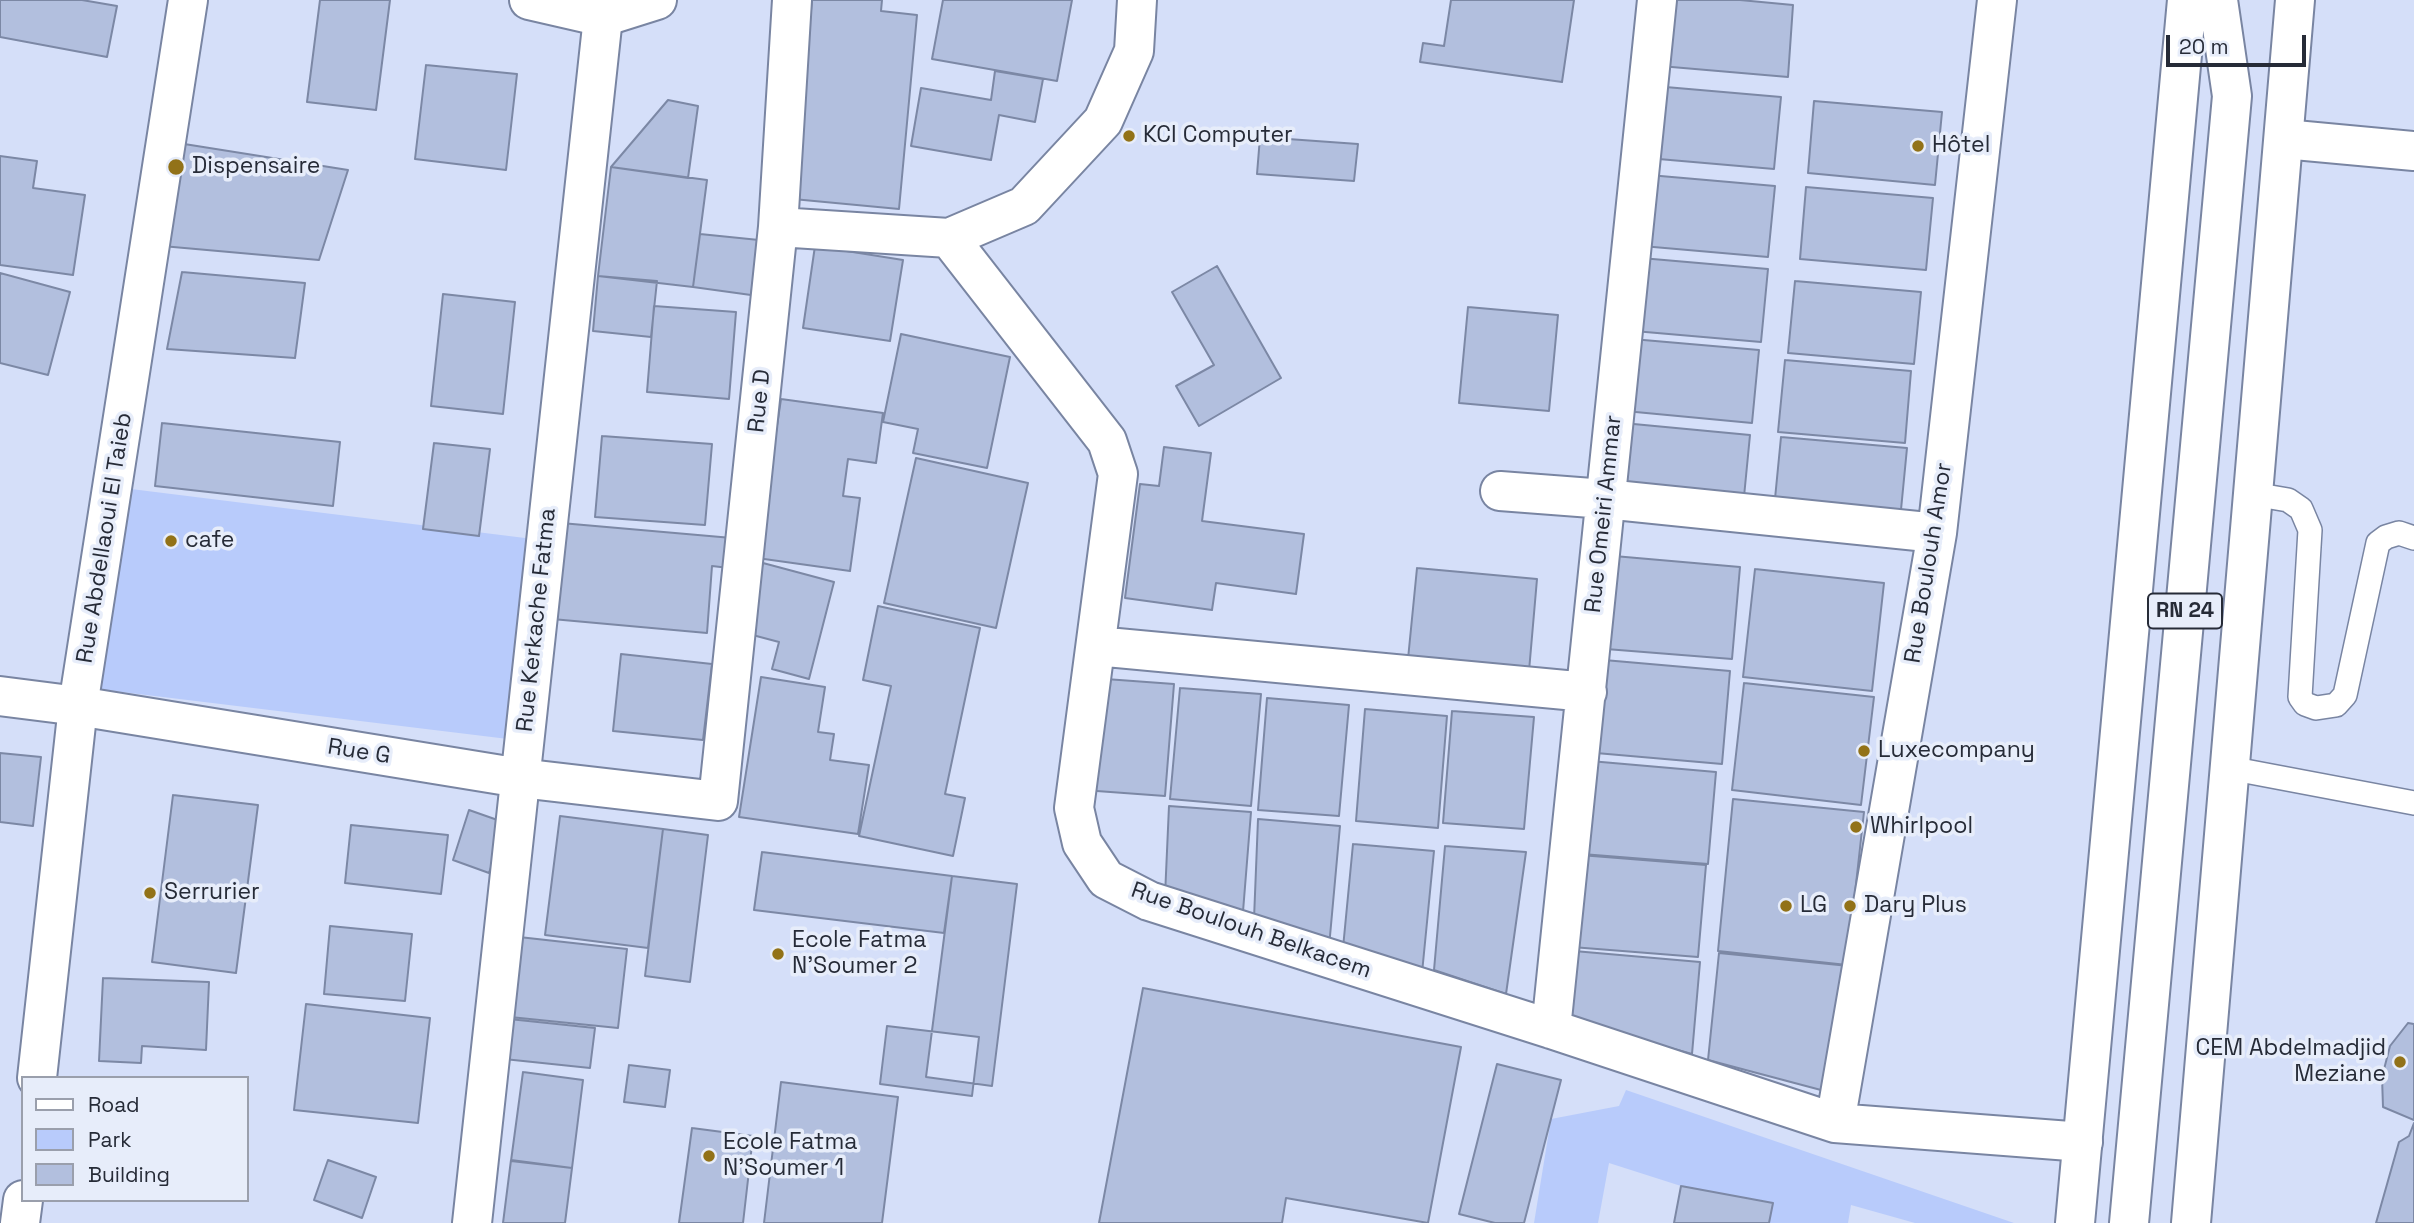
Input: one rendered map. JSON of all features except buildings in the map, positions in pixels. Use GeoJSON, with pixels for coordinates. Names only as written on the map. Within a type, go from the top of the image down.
{"type":"FeatureCollection","features":[{"type":"Feature","properties":{"kind":"street","name":"Rue Abdellaoui El Taieb"},"geometry":{"type":"LineString","coordinates":[[37,1076],[78,706],[188,0]]}},
{"type":"Feature","properties":{"kind":"street"},"geometry":{"type":"LineString","coordinates":[[529,0],[603,16],[657,0]]}},
{"type":"Feature","properties":{"kind":"street","name":"Rue D"},"geometry":{"type":"LineString","coordinates":[[718,801],[778,228],[792,0]]}},
{"type":"Feature","properties":{"kind":"street"},"geometry":{"type":"LineString","coordinates":[[778,228],[949,238],[1024,206],[1103,121],[1133,51],[1137,0]]}},
{"type":"Feature","properties":{"kind":"street","name":"Rue Omeiri Ammar"},"geometry":{"type":"LineString","coordinates":[[1551,1029],[1657,0]]}},
{"type":"Feature","properties":{"kind":"street","name":"Rue Boulouh Amor"},"geometry":{"type":"LineString","coordinates":[[1835,1123],[1937,533],[1997,0]]}},
{"type":"Feature","properties":{"kind":"street","name":"RN 24"},"geometry":{"type":"LineString","coordinates":[[2075,1223],[2187,0]]}},
{"type":"Feature","properties":{"kind":"street","name":"RN 24"},"geometry":{"type":"LineString","coordinates":[[2129,1223],[2232,96],[2218,0]]}},
{"type":"Feature","properties":{"kind":"street","name":"RN 24"},"geometry":{"type":"LineString","coordinates":[[2191,1223],[2295,0]]}},
{"type":"Feature","properties":{"kind":"street","name":"Rue Kerkache Fatma"},"geometry":{"type":"LineString","coordinates":[[472,1223],[603,16]]}},
{"type":"Feature","properties":{"kind":"street"},"geometry":{"type":"LineString","coordinates":[[2284,139],[2414,151]]}},
{"type":"Feature","properties":{"kind":"street","name":"Rue Boulouh Belkacem"},"geometry":{"type":"LineString","coordinates":[[949,238],[1107,441],[1118,474],[1074,808],[1082,843],[1106,879],[1149,901],[1835,1123],[2083,1142]]}},
{"type":"Feature","properties":{"kind":"street"},"geometry":{"type":"LineString","coordinates":[[1500,491],[1937,533]]}},
{"type":"Feature","properties":{"kind":"street"},"geometry":{"type":"LineString","coordinates":[[1096,646],[1587,692]]}},
{"type":"Feature","properties":{"kind":"street","name":"Rue G"},"geometry":{"type":"LineString","coordinates":[[0,696],[78,706],[520,778],[718,801]]}},
{"type":"Feature","properties":{"kind":"street"},"geometry":{"type":"LineString","coordinates":[[20,1223],[23,1202]]}},
{"type":"Feature","properties":{"kind":"lane"},"geometry":{"type":"LineString","coordinates":[[2253,494],[2288,500],[2301,509],[2310,530],[2300,697],[2305,704],[2316,708],[2336,705],[2345,695],[2378,543],[2399,533],[2414,538]]}},
{"type":"Feature","properties":{"kind":"lane"},"geometry":{"type":"LineString","coordinates":[[2229,768],[2414,803]]}},
{"type":"Feature","properties":{"kind":"green space"},"geometry":{"type":"Polygon","coordinates":[[[123,488],[533,539],[508,739],[89,688],[123,488]]]}},
{"type":"Feature","properties":{"kind":"green space"},"geometry":{"type":"Polygon","coordinates":[[[1626,1090],[2014,1223],[1915,1223],[1851,1205],[1848,1223],[1769,1223],[1773,1203],[1681,1186],[1609,1163],[1598,1223],[1534,1223],[1551,1119],[1619,1106],[1626,1090]]]}},
{"type":"Feature","properties":{"kind":"place","name":"KCI Computer"},"geometry":{"type":"Point","coordinates":[1129,136]}},
{"type":"Feature","properties":{"kind":"place","name":"Hôtel"},"geometry":{"type":"Point","coordinates":[1918,146]}},
{"type":"Feature","properties":{"kind":"place","name":"Dispensaire"},"geometry":{"type":"Point","coordinates":[176,167]}},
{"type":"Feature","properties":{"kind":"place","name":"cafe"},"geometry":{"type":"Point","coordinates":[171,541]}},
{"type":"Feature","properties":{"kind":"place","name":"Luxecompany"},"geometry":{"type":"Point","coordinates":[1864,751]}},
{"type":"Feature","properties":{"kind":"place","name":"Whirlpool"},"geometry":{"type":"Point","coordinates":[1856,827]}},
{"type":"Feature","properties":{"kind":"place","name":"Serrurier"},"geometry":{"type":"Point","coordinates":[150,893]}},
{"type":"Feature","properties":{"kind":"place","name":"LG"},"geometry":{"type":"Point","coordinates":[1786,906]}},
{"type":"Feature","properties":{"kind":"place","name":"Dary Plus"},"geometry":{"type":"Point","coordinates":[1850,906]}},
{"type":"Feature","properties":{"kind":"place","name":"Ecole Fatma N'Soumer 2"},"geometry":{"type":"Point","coordinates":[778,954]}},
{"type":"Feature","properties":{"kind":"place","name":"CEM Abdelmadjid Meziane"},"geometry":{"type":"Point","coordinates":[2400,1062]}},
{"type":"Feature","properties":{"kind":"place","name":"Ecole Fatma N'Soumer 1"},"geometry":{"type":"Point","coordinates":[709,1156]}}]}
